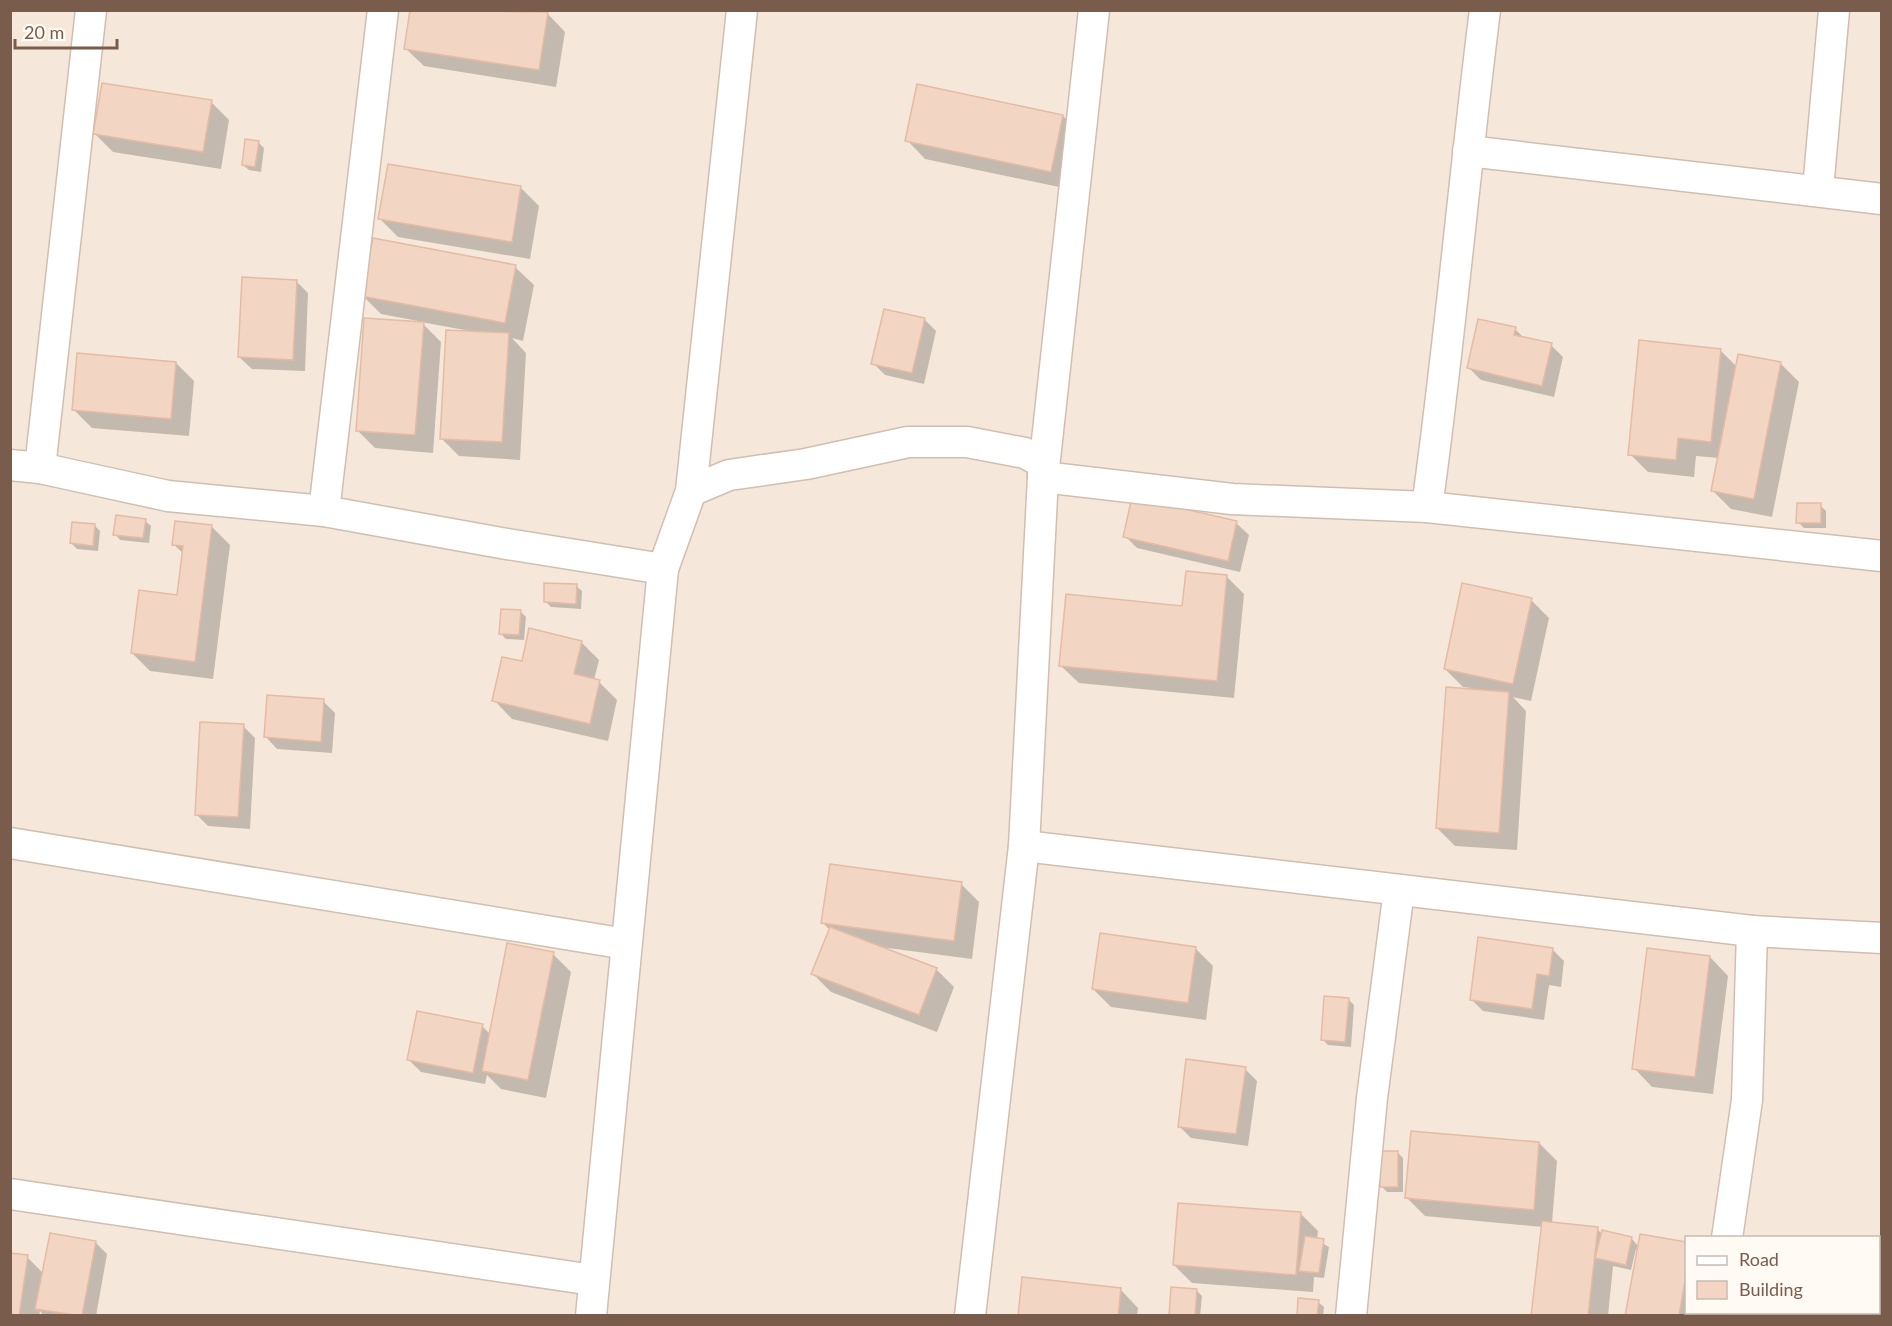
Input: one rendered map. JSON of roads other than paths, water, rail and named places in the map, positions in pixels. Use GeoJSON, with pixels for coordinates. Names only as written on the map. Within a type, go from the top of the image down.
{"type":"FeatureCollection","features":[{"type":"Feature","properties":{"kind":"street"},"geometry":{"type":"LineString","coordinates":[[40,468],[91,10]]}},
{"type":"Feature","properties":{"kind":"street"},"geometry":{"type":"LineString","coordinates":[[324,511],[383,10]]}},
{"type":"Feature","properties":{"kind":"street"},"geometry":{"type":"LineString","coordinates":[[591,1316],[592,1280],[663,569],[692,491],[742,10]]}},
{"type":"Feature","properties":{"kind":"street"},"geometry":{"type":"LineString","coordinates":[[1043,477],[1094,10]]}},
{"type":"Feature","properties":{"kind":"street"},"geometry":{"type":"LineString","coordinates":[[1427,507],[1446,372],[1485,10]]}},
{"type":"Feature","properties":{"kind":"street"},"geometry":{"type":"LineString","coordinates":[[1818,189],[1834,10]]}},
{"type":"Feature","properties":{"kind":"street"},"geometry":{"type":"LineString","coordinates":[[1468,151],[1818,189],[1881,199]]}},
{"type":"Feature","properties":{"kind":"street"},"geometry":{"type":"LineString","coordinates":[[692,491],[729,475],[806,464],[908,442],[967,442],[1025,453],[1043,463],[1024,846],[970,1316]]}},
{"type":"Feature","properties":{"kind":"street"},"geometry":{"type":"LineString","coordinates":[[10,465],[40,468],[168,496],[324,511],[663,569]]}},
{"type":"Feature","properties":{"kind":"street"},"geometry":{"type":"LineString","coordinates":[[1043,477],[1232,499],[1427,507],[1881,556]]}},
{"type":"Feature","properties":{"kind":"street"},"geometry":{"type":"LineString","coordinates":[[10,843],[626,944]]}},
{"type":"Feature","properties":{"kind":"street"},"geometry":{"type":"LineString","coordinates":[[1024,846],[1752,931],[1881,938]]}},
{"type":"Feature","properties":{"kind":"street"},"geometry":{"type":"LineString","coordinates":[[1351,1316],[1372,1098],[1399,890]]}},
{"type":"Feature","properties":{"kind":"street"},"geometry":{"type":"LineString","coordinates":[[1727,1236],[1747,1100],[1752,931]]}},
{"type":"Feature","properties":{"kind":"street"},"geometry":{"type":"LineString","coordinates":[[10,1194],[592,1280]]}}]}
